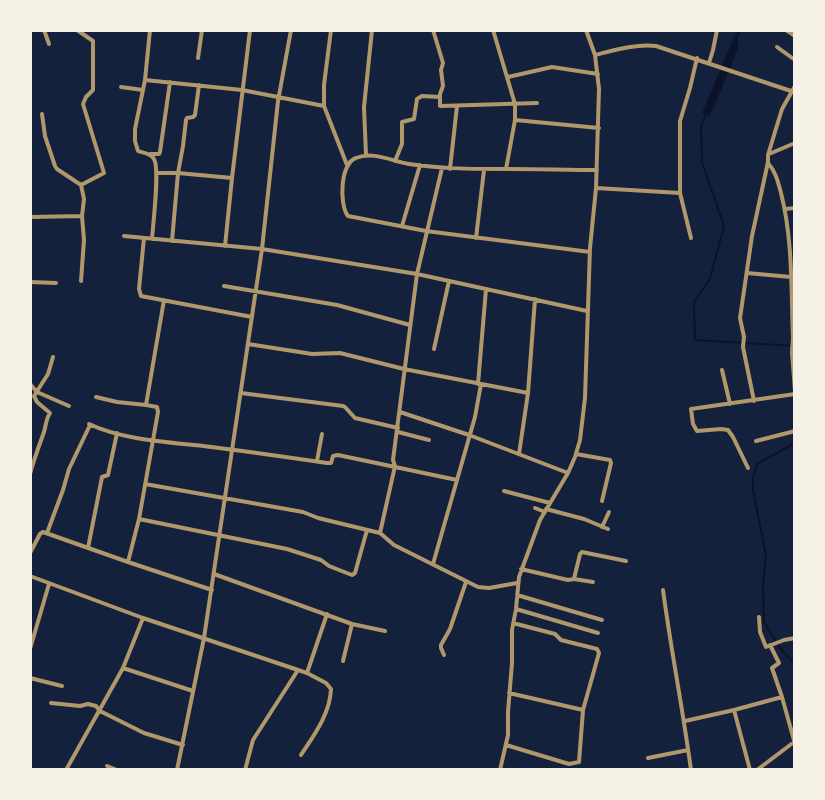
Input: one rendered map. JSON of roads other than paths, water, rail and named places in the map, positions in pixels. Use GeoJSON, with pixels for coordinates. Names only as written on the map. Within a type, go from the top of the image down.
{"type":"FeatureCollection","features":[{"type":"Feature","properties":{"kind":"street"},"geometry":{"type":"LineString","coordinates":[[44,30],[49,44]]}},
{"type":"Feature","properties":{"kind":"street"},"geometry":{"type":"LineString","coordinates":[[77,30],[93,41],[93,90],[84,101],[84,107],[104,172],[81,185]]}},
{"type":"Feature","properties":{"kind":"street"},"geometry":{"type":"LineString","coordinates":[[150,30],[145,80],[135,129],[138,152],[159,154],[160,152],[170,82]]}},
{"type":"Feature","properties":{"kind":"street"},"geometry":{"type":"LineString","coordinates":[[198,58],[202,30]]}},
{"type":"Feature","properties":{"kind":"street"},"geometry":{"type":"LineString","coordinates":[[225,246],[250,30]]}},
{"type":"Feature","properties":{"kind":"street"},"geometry":{"type":"LineString","coordinates":[[177,770],[212,590],[262,249],[279,98],[291,30]]}},
{"type":"Feature","properties":{"kind":"street"},"geometry":{"type":"LineString","coordinates":[[331,30],[324,84],[324,106],[348,166]]}},
{"type":"Feature","properties":{"kind":"street"},"geometry":{"type":"LineString","coordinates":[[366,155],[364,107],[372,30]]}},
{"type":"Feature","properties":{"kind":"street"},"geometry":{"type":"LineString","coordinates":[[433,30],[443,63],[440,105],[537,103]]}},
{"type":"Feature","properties":{"kind":"street"},"geometry":{"type":"LineString","coordinates":[[493,30],[515,104],[515,120],[506,169]]}},
{"type":"Feature","properties":{"kind":"street"},"geometry":{"type":"LineString","coordinates":[[500,770],[508,730],[513,622],[521,568],[545,511],[576,454],[585,398],[599,89],[595,55],[586,30]]}},
{"type":"Feature","properties":{"kind":"street"},"geometry":{"type":"LineString","coordinates":[[709,63],[717,30]]}},
{"type":"Feature","properties":{"kind":"street"},"geometry":{"type":"LineString","coordinates":[[786,30],[795,36]]}},
{"type":"Feature","properties":{"kind":"street"},"geometry":{"type":"LineString","coordinates":[[595,55],[626,47],[648,45],[697,58],[791,91]]}},
{"type":"Feature","properties":{"kind":"street"},"geometry":{"type":"LineString","coordinates":[[777,47],[795,60]]}},
{"type":"Feature","properties":{"kind":"street"},"geometry":{"type":"LineString","coordinates":[[691,238],[680,193],[680,121],[697,58]]}},
{"type":"Feature","properties":{"kind":"street"},"geometry":{"type":"LineString","coordinates":[[508,77],[552,67],[598,74]]}},
{"type":"Feature","properties":{"kind":"street"},"geometry":{"type":"LineString","coordinates":[[145,80],[243,90],[324,106]]}},
{"type":"Feature","properties":{"kind":"street"},"geometry":{"type":"LineString","coordinates":[[172,241],[178,173],[186,120],[195,115],[199,86]]}},
{"type":"Feature","properties":{"kind":"street"},"geometry":{"type":"LineString","coordinates":[[754,400],[743,347],[744,337],[740,318],[742,298],[768,155],[782,109],[795,86]]}},
{"type":"Feature","properties":{"kind":"street"},"geometry":{"type":"LineString","coordinates":[[121,87],[143,90]]}},
{"type":"Feature","properties":{"kind":"street"},"geometry":{"type":"LineString","coordinates":[[394,161],[402,144],[402,122],[414,119],[417,99],[422,96],[440,97]]}},
{"type":"Feature","properties":{"kind":"street"},"geometry":{"type":"LineString","coordinates":[[450,169],[457,106]]}},
{"type":"Feature","properties":{"kind":"street"},"geometry":{"type":"LineString","coordinates":[[42,114],[45,136],[55,166],[81,185],[84,199],[81,281]]}},
{"type":"Feature","properties":{"kind":"street"},"geometry":{"type":"LineString","coordinates":[[515,120],[598,128]]}},
{"type":"Feature","properties":{"kind":"street"},"geometry":{"type":"LineString","coordinates":[[768,155],[795,143]]}},
{"type":"Feature","properties":{"kind":"street"},"geometry":{"type":"LineString","coordinates":[[149,153],[155,160],[156,173],[152,239]]}},
{"type":"Feature","properties":{"kind":"street"},"geometry":{"type":"LineString","coordinates":[[590,252],[426,231],[346,214],[342,185],[350,161],[366,155],[450,169],[597,170]]}},
{"type":"Feature","properties":{"kind":"street"},"geometry":{"type":"LineString","coordinates":[[748,468],[730,432],[723,429],[698,432],[693,424],[691,410],[795,393],[792,352],[792,247],[777,179],[768,162]]}},
{"type":"Feature","properties":{"kind":"street"},"geometry":{"type":"LineString","coordinates":[[402,226],[420,165]]}},
{"type":"Feature","properties":{"kind":"street"},"geometry":{"type":"LineString","coordinates":[[380,533],[395,466],[393,460],[417,274],[442,168]]}},
{"type":"Feature","properties":{"kind":"street"},"geometry":{"type":"LineString","coordinates":[[476,238],[484,170]]}},
{"type":"Feature","properties":{"kind":"street"},"geometry":{"type":"LineString","coordinates":[[156,173],[232,178]]}},
{"type":"Feature","properties":{"kind":"street"},"geometry":{"type":"LineString","coordinates":[[596,188],[680,193]]}},
{"type":"Feature","properties":{"kind":"street"},"geometry":{"type":"LineString","coordinates":[[785,208],[795,208]]}},
{"type":"Feature","properties":{"kind":"street"},"geometry":{"type":"LineString","coordinates":[[30,217],[82,216]]}},
{"type":"Feature","properties":{"kind":"street"},"geometry":{"type":"LineString","coordinates":[[124,236],[262,249],[417,274],[588,311]]}},
{"type":"Feature","properties":{"kind":"street"},"geometry":{"type":"LineString","coordinates":[[144,238],[140,295],[252,317]]}},
{"type":"Feature","properties":{"kind":"street"},"geometry":{"type":"LineString","coordinates":[[747,273],[793,280]]}},
{"type":"Feature","properties":{"kind":"street"},"geometry":{"type":"LineString","coordinates":[[434,349],[449,281]]}},
{"type":"Feature","properties":{"kind":"street"},"geometry":{"type":"LineString","coordinates":[[30,282],[56,283]]}},
{"type":"Feature","properties":{"kind":"street"},"geometry":{"type":"LineString","coordinates":[[224,286],[340,306],[410,325]]}},
{"type":"Feature","properties":{"kind":"street"},"geometry":{"type":"LineString","coordinates":[[433,564],[475,417],[486,289]]}},
{"type":"Feature","properties":{"kind":"street"},"geometry":{"type":"LineString","coordinates":[[146,405],[164,300]]}},
{"type":"Feature","properties":{"kind":"street"},"geometry":{"type":"LineString","coordinates":[[519,454],[528,393],[535,300]]}},
{"type":"Feature","properties":{"kind":"street"},"geometry":{"type":"LineString","coordinates":[[248,344],[312,354],[340,353],[404,369],[528,393]]}},
{"type":"Feature","properties":{"kind":"street"},"geometry":{"type":"LineString","coordinates":[[30,474],[33,454],[50,413],[35,401],[34,396],[44,383],[53,357]]}},
{"type":"Feature","properties":{"kind":"street"},"geometry":{"type":"LineString","coordinates":[[722,370],[730,404]]}},
{"type":"Feature","properties":{"kind":"street"},"geometry":{"type":"LineString","coordinates":[[30,384],[37,392],[69,406]]}},
{"type":"Feature","properties":{"kind":"street"},"geometry":{"type":"LineString","coordinates":[[241,393],[343,406],[355,418],[429,440]]}},
{"type":"Feature","properties":{"kind":"street"},"geometry":{"type":"LineString","coordinates":[[96,397],[117,402],[157,406],[158,410],[129,562]]}},
{"type":"Feature","properties":{"kind":"street"},"geometry":{"type":"LineString","coordinates":[[400,412],[568,472]]}},
{"type":"Feature","properties":{"kind":"street"},"geometry":{"type":"LineString","coordinates":[[47,533],[69,469],[89,425],[117,434],[153,440],[331,463],[333,456],[338,455],[457,480]]}},
{"type":"Feature","properties":{"kind":"street"},"geometry":{"type":"LineString","coordinates":[[756,441],[795,431]]}},
{"type":"Feature","properties":{"kind":"street"},"geometry":{"type":"LineString","coordinates":[[88,548],[102,477],[108,475],[117,434]]}},
{"type":"Feature","properties":{"kind":"street"},"geometry":{"type":"LineString","coordinates":[[317,461],[322,434]]}},
{"type":"Feature","properties":{"kind":"street"},"geometry":{"type":"LineString","coordinates":[[576,454],[610,460],[602,501]]}},
{"type":"Feature","properties":{"kind":"street"},"geometry":{"type":"LineString","coordinates":[[145,484],[303,512],[318,518],[380,533],[394,545],[484,589],[518,582]]}},
{"type":"Feature","properties":{"kind":"street"},"geometry":{"type":"LineString","coordinates":[[504,491],[551,503]]}},
{"type":"Feature","properties":{"kind":"street"},"geometry":{"type":"LineString","coordinates":[[535,508],[584,519],[608,530]]}},
{"type":"Feature","properties":{"kind":"street"},"geometry":{"type":"LineString","coordinates":[[602,527],[609,512]]}},
{"type":"Feature","properties":{"kind":"street"},"geometry":{"type":"LineString","coordinates":[[138,519],[295,552],[321,560],[328,566],[352,574],[355,573],[367,530]]}},
{"type":"Feature","properties":{"kind":"street"},"geometry":{"type":"LineString","coordinates":[[30,553],[43,532],[212,590]]}},
{"type":"Feature","properties":{"kind":"street"},"geometry":{"type":"LineString","coordinates":[[574,579],[582,552],[626,561]]}},
{"type":"Feature","properties":{"kind":"street"},"geometry":{"type":"LineString","coordinates":[[521,568],[568,580],[593,582]]}},
{"type":"Feature","properties":{"kind":"street"},"geometry":{"type":"LineString","coordinates":[[214,574],[352,624],[385,631]]}},
{"type":"Feature","properties":{"kind":"street"},"geometry":{"type":"LineString","coordinates":[[30,576],[143,618],[307,673],[328,684],[331,693],[323,719],[302,756]]}},
{"type":"Feature","properties":{"kind":"street"},"geometry":{"type":"LineString","coordinates":[[444,655],[441,645],[450,629],[466,582]]}},
{"type":"Feature","properties":{"kind":"street"},"geometry":{"type":"LineString","coordinates":[[30,649],[49,584]]}},
{"type":"Feature","properties":{"kind":"street"},"geometry":{"type":"LineString","coordinates":[[663,590],[691,770]]}},
{"type":"Feature","properties":{"kind":"street"},"geometry":{"type":"LineString","coordinates":[[517,595],[602,620]]}},
{"type":"Feature","properties":{"kind":"street"},"geometry":{"type":"LineString","coordinates":[[516,609],[598,633]]}},
{"type":"Feature","properties":{"kind":"street"},"geometry":{"type":"LineString","coordinates":[[307,673],[327,614]]}},
{"type":"Feature","properties":{"kind":"street"},"geometry":{"type":"LineString","coordinates":[[757,770],[795,743],[772,668],[779,663],[760,632],[759,617]]}},
{"type":"Feature","properties":{"kind":"street"},"geometry":{"type":"LineString","coordinates":[[66,770],[123,668],[143,618]]}},
{"type":"Feature","properties":{"kind":"street"},"geometry":{"type":"LineString","coordinates":[[506,745],[569,764],[577,764],[580,760],[583,710],[599,655],[598,650],[561,640],[555,634],[513,622]]}},
{"type":"Feature","properties":{"kind":"street"},"geometry":{"type":"LineString","coordinates":[[343,661],[352,624]]}},
{"type":"Feature","properties":{"kind":"street"},"geometry":{"type":"LineString","coordinates":[[769,646],[795,638]]}},
{"type":"Feature","properties":{"kind":"street"},"geometry":{"type":"LineString","coordinates":[[123,668],[194,692]]}},
{"type":"Feature","properties":{"kind":"street"},"geometry":{"type":"LineString","coordinates":[[244,770],[253,740],[298,670]]}},
{"type":"Feature","properties":{"kind":"street"},"geometry":{"type":"LineString","coordinates":[[30,678],[62,686]]}},
{"type":"Feature","properties":{"kind":"street"},"geometry":{"type":"LineString","coordinates":[[509,693],[583,710]]}},
{"type":"Feature","properties":{"kind":"street"},"geometry":{"type":"LineString","coordinates":[[685,721],[782,697]]}},
{"type":"Feature","properties":{"kind":"street"},"geometry":{"type":"LineString","coordinates":[[51,703],[96,706],[100,711],[144,733],[183,745]]}},
{"type":"Feature","properties":{"kind":"street"},"geometry":{"type":"LineString","coordinates":[[734,710],[750,770]]}},
{"type":"Feature","properties":{"kind":"street"},"geometry":{"type":"LineString","coordinates":[[648,758],[688,750]]}},
{"type":"Feature","properties":{"kind":"street"},"geometry":{"type":"LineString","coordinates":[[107,766],[117,770]]}},
{"type":"Feature","properties":{"kind":"water"},"geometry":{"type":"Polygon","coordinates":[[[737,30],[741,30],[738,49],[710,116],[702,113],[737,30]]]}},
{"type":"Feature","properties":{"kind":"waterway"},"geometry":{"type":"LineString","coordinates":[[707,112],[701,127],[702,162],[724,226],[710,279],[694,302],[695,340],[795,346]]}},
{"type":"Feature","properties":{"kind":"waterway"},"geometry":{"type":"LineString","coordinates":[[795,443],[757,464],[753,478],[753,490],[766,556],[763,585],[764,622],[780,648],[795,664]]}}]}
